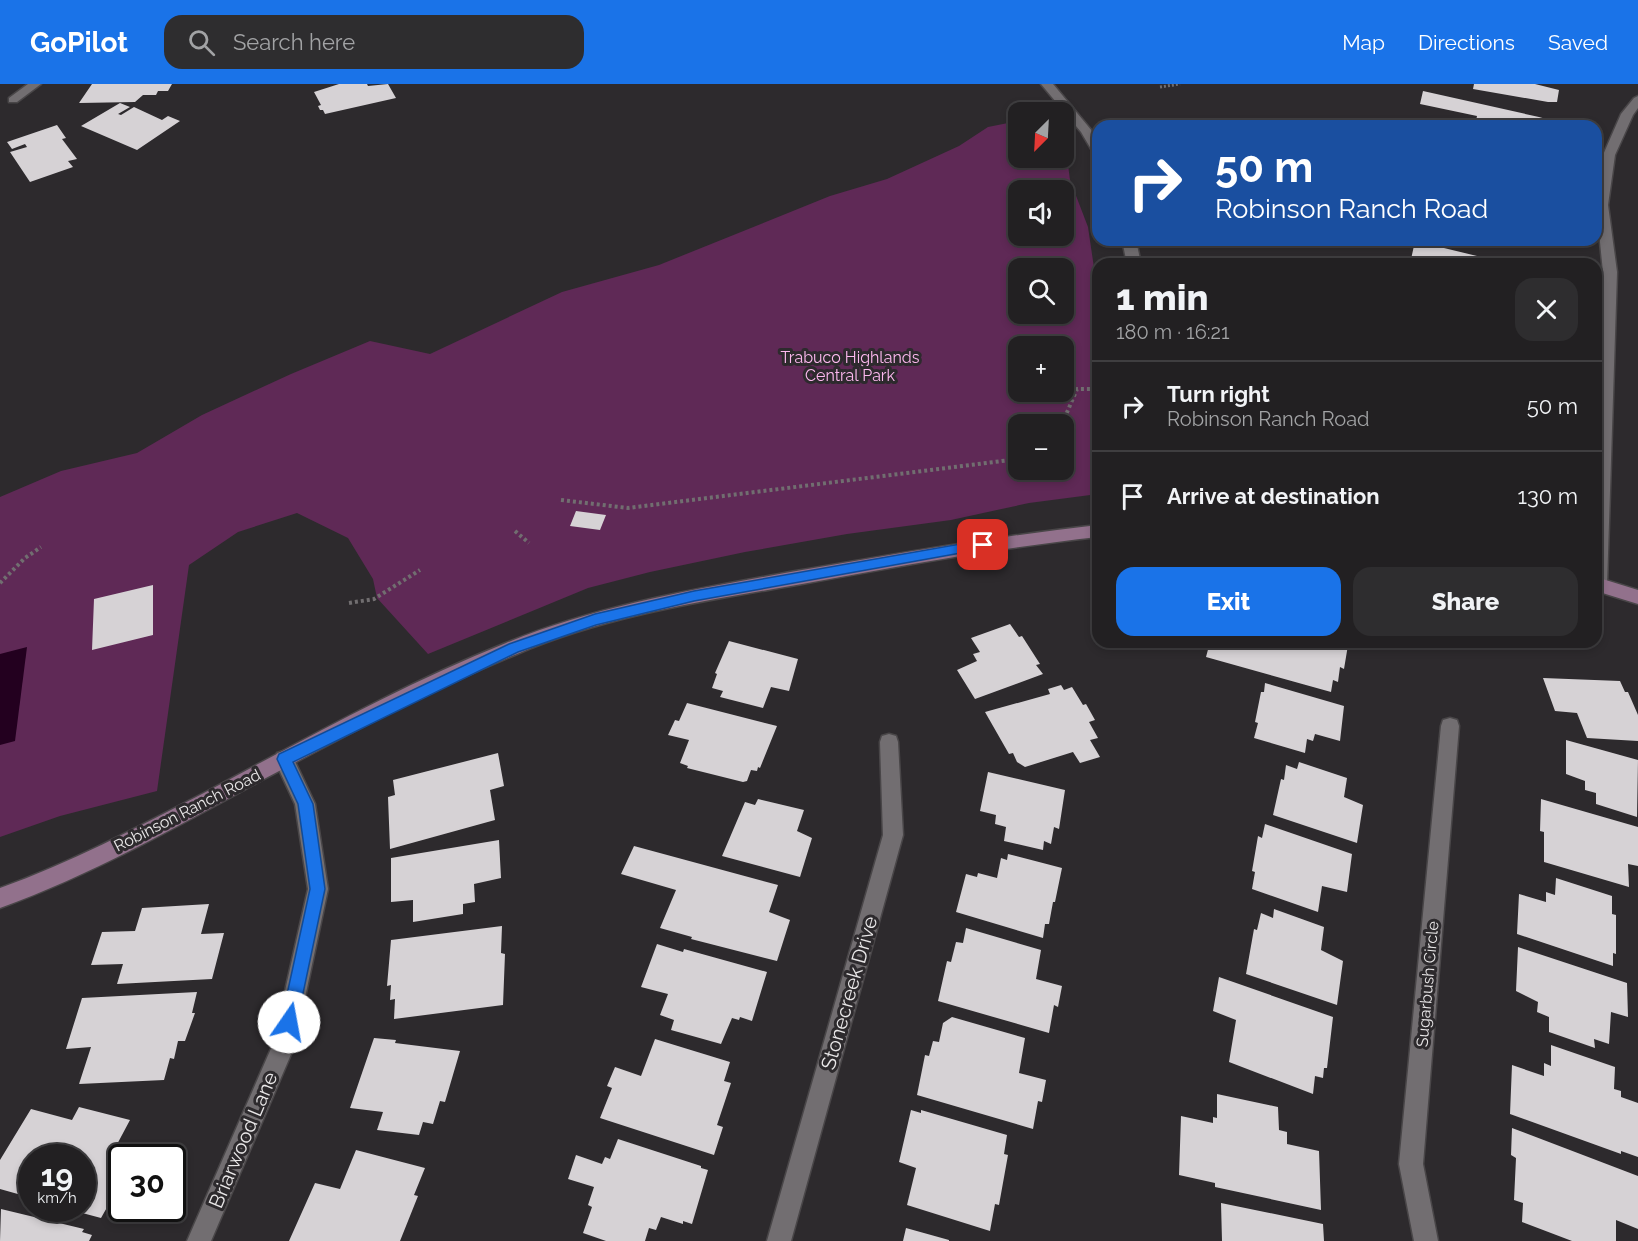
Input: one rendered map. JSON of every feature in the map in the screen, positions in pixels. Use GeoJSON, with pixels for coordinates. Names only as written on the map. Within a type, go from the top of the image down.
{"type":"FeatureCollection","features":[{"type":"Feature","properties":{"kind":"street"},"geometry":{"type":"LineString","coordinates":[[14,100],[35,84]]}},
{"type":"Feature","properties":{"kind":"street"},"geometry":{"type":"LineString","coordinates":[[1047,84],[1092,141]]}},
{"type":"Feature","properties":{"kind":"street"},"geometry":{"type":"LineString","coordinates":[[1602,464],[1610,272],[1602,205],[1609,155],[1627,114],[1638,100]]}},
{"type":"Feature","properties":{"kind":"street","name":"Robinson Ranch Road"},"geometry":{"type":"LineString","coordinates":[[0,898],[37,885],[158,826],[285,759],[513,648],[595,620],[694,596],[1006,541],[1092,532]]}},
{"type":"Feature","properties":{"kind":"street"},"geometry":{"type":"LineString","coordinates":[[1602,586],[1638,597]]}},
{"type":"Feature","properties":{"kind":"street","name":"Sugarbush Circle"},"geometry":{"type":"LineString","coordinates":[[1426,1241],[1411,1164],[1450,726]]}},
{"type":"Feature","properties":{"kind":"street","name":"Stonecreek Drive"},"geometry":{"type":"LineString","coordinates":[[779,1241],[893,835],[889,742]]}},
{"type":"Feature","properties":{"kind":"street","name":"Briarwood Lane"},"geometry":{"type":"LineString","coordinates":[[199,1241],[284,1045],[318,889],[305,804],[285,759]]}},
{"type":"Feature","properties":{"kind":"path"},"geometry":{"type":"LineString","coordinates":[[1160,87],[1180,84]]}},
{"type":"Feature","properties":{"kind":"path"},"geometry":{"type":"LineString","coordinates":[[1066,414],[1077,389],[1092,389]]}},
{"type":"Feature","properties":{"kind":"path"},"geometry":{"type":"LineString","coordinates":[[561,500],[628,508],[1008,460]]}},
{"type":"Feature","properties":{"kind":"path"},"geometry":{"type":"LineString","coordinates":[[515,531],[529,543]]}},
{"type":"Feature","properties":{"kind":"path"},"geometry":{"type":"LineString","coordinates":[[0,583],[25,558],[41,547]]}},
{"type":"Feature","properties":{"kind":"path"},"geometry":{"type":"LineString","coordinates":[[349,603],[374,599],[420,570]]}},
{"type":"Feature","properties":{"kind":"green space","name":"Trabuco Highlands Central Park"},"geometry":{"type":"Polygon","coordinates":[[[1008,123],[1008,168],[1068,168],[1070,180],[1008,180],[1008,246],[1074,246],[1074,190],[1088,227],[1093,258],[1092,495],[1029,503],[951,520],[847,534],[650,572],[588,588],[428,654],[377,598],[373,579],[348,538],[297,513],[238,532],[189,565],[157,791],[60,816],[0,837],[0,497],[61,471],[137,453],[202,415],[370,341],[430,354],[562,292],[659,265],[830,196],[887,179],[959,146],[988,127],[1008,123]]]}},
{"type":"Feature","properties":{"kind":"shaded area"},"geometry":{"type":"Polygon","coordinates":[[[27,647],[15,741],[0,745],[0,654],[27,647]]]}},
{"type":"Feature","properties":{"kind":"building"},"geometry":{"type":"Polygon","coordinates":[[[92,84],[172,84],[168,91],[158,91],[156,95],[143,95],[135,102],[79,103],[92,84]]]}},
{"type":"Feature","properties":{"kind":"building"},"geometry":{"type":"Polygon","coordinates":[[[339,84],[367,84],[368,86],[388,84],[396,98],[325,114],[318,106],[321,105],[314,92],[339,84]]]}},
{"type":"Feature","properties":{"kind":"building"},"geometry":{"type":"Polygon","coordinates":[[[1474,84],[1535,84],[1559,90],[1557,102],[1548,102],[1473,89],[1474,84]]]}},
{"type":"Feature","properties":{"kind":"building"},"geometry":{"type":"Polygon","coordinates":[[[1423,91],[1546,119],[1476,120],[1477,116],[1420,104],[1423,91]]]}},
{"type":"Feature","properties":{"kind":"building"},"geometry":{"type":"Polygon","coordinates":[[[120,103],[130,107],[118,114],[121,115],[134,107],[162,120],[168,116],[180,121],[137,150],[81,126],[120,103]]]}},
{"type":"Feature","properties":{"kind":"building"},"geometry":{"type":"Polygon","coordinates":[[[57,125],[66,138],[62,139],[77,159],[68,161],[73,167],[30,182],[10,152],[27,147],[25,144],[12,149],[7,142],[57,125]]]}},
{"type":"Feature","properties":{"kind":"building"},"geometry":{"type":"Polygon","coordinates":[[[1414,246],[1436,246],[1485,258],[1411,258],[1414,246]]]}},
{"type":"Feature","properties":{"kind":"building"},"geometry":{"type":"Polygon","coordinates":[[[576,511],[606,515],[600,530],[570,526],[576,511]]]}},
{"type":"Feature","properties":{"kind":"building"},"geometry":{"type":"Polygon","coordinates":[[[153,585],[153,635],[92,650],[94,599],[153,585]]]}},
{"type":"Feature","properties":{"kind":"building"},"geometry":{"type":"Polygon","coordinates":[[[1010,624],[1019,637],[1022,636],[1040,664],[1036,665],[1043,674],[975,699],[957,670],[977,661],[973,654],[980,652],[971,638],[1010,624]]]}},
{"type":"Feature","properties":{"kind":"building"},"geometry":{"type":"Polygon","coordinates":[[[729,641],[798,659],[789,691],[771,687],[763,708],[720,697],[723,691],[712,688],[717,674],[715,673],[729,641]]]}},
{"type":"Feature","properties":{"kind":"building"},"geometry":{"type":"Polygon","coordinates":[[[1208,648],[1348,648],[1344,669],[1340,667],[1338,682],[1333,680],[1331,692],[1206,657],[1208,648]]]}},
{"type":"Feature","properties":{"kind":"building"},"geometry":{"type":"Polygon","coordinates":[[[1543,678],[1620,681],[1625,692],[1628,692],[1638,715],[1638,741],[1587,738],[1577,713],[1555,711],[1543,678]]]}},
{"type":"Feature","properties":{"kind":"building"},"geometry":{"type":"Polygon","coordinates":[[[1265,683],[1344,706],[1340,741],[1315,734],[1313,741],[1307,739],[1305,753],[1254,738],[1261,692],[1264,692],[1265,683]]]}},
{"type":"Feature","properties":{"kind":"building"},"geometry":{"type":"Polygon","coordinates":[[[1061,685],[1064,690],[1072,687],[1095,720],[1089,722],[1098,738],[1090,740],[1100,757],[1080,763],[1073,752],[1025,767],[1017,762],[1013,753],[1009,754],[985,712],[1050,694],[1048,689],[1061,685]]]}},
{"type":"Feature","properties":{"kind":"building"},"geometry":{"type":"Polygon","coordinates":[[[687,703],[777,726],[760,768],[758,767],[757,771],[751,770],[747,781],[743,782],[687,768],[688,766],[680,763],[689,740],[668,735],[675,720],[679,721],[687,703]]]}},
{"type":"Feature","properties":{"kind":"building"},"geometry":{"type":"Polygon","coordinates":[[[1566,740],[1638,760],[1637,817],[1596,804],[1596,793],[1585,790],[1585,781],[1566,774],[1566,740]]]}},
{"type":"Feature","properties":{"kind":"building"},"geometry":{"type":"Polygon","coordinates":[[[498,753],[504,786],[490,790],[495,820],[390,849],[388,797],[395,795],[393,780],[498,753]]]}},
{"type":"Feature","properties":{"kind":"building"},"geometry":{"type":"Polygon","coordinates":[[[1299,762],[1347,778],[1344,797],[1363,805],[1357,843],[1273,815],[1281,779],[1284,780],[1286,765],[1297,769],[1299,762]]]}},
{"type":"Feature","properties":{"kind":"building"},"geometry":{"type":"Polygon","coordinates":[[[988,772],[1065,790],[1059,829],[1054,827],[1051,844],[1044,841],[1043,850],[1004,841],[1006,827],[995,824],[996,815],[980,811],[988,772]]]}},
{"type":"Feature","properties":{"kind":"building"},"geometry":{"type":"Polygon","coordinates":[[[758,799],[804,810],[797,831],[812,838],[800,877],[722,856],[745,802],[755,805],[758,799]]]}},
{"type":"Feature","properties":{"kind":"building"},"geometry":{"type":"Polygon","coordinates":[[[1541,799],[1638,827],[1638,866],[1628,864],[1629,887],[1544,862],[1544,832],[1540,831],[1541,799]]]}},
{"type":"Feature","properties":{"kind":"building"},"geometry":{"type":"Polygon","coordinates":[[[1265,824],[1352,854],[1347,892],[1322,886],[1318,912],[1252,889],[1255,872],[1252,871],[1258,836],[1262,838],[1265,824]]]}},
{"type":"Feature","properties":{"kind":"building"},"geometry":{"type":"Polygon","coordinates":[[[499,840],[501,878],[474,884],[475,902],[463,904],[463,914],[413,922],[413,900],[391,902],[391,858],[499,840]]]}},
{"type":"Feature","properties":{"kind":"building"},"geometry":{"type":"Polygon","coordinates":[[[634,846],[778,885],[769,912],[790,920],[777,961],[691,939],[692,937],[660,928],[676,890],[621,874],[634,846]]]}},
{"type":"Feature","properties":{"kind":"building"},"geometry":{"type":"Polygon","coordinates":[[[1008,854],[1062,868],[1055,902],[1053,902],[1049,924],[1045,924],[1043,938],[956,912],[966,874],[977,877],[978,873],[997,878],[1001,858],[1007,860],[1008,854]]]}},
{"type":"Feature","properties":{"kind":"building"},"geometry":{"type":"Polygon","coordinates":[[[1556,878],[1612,896],[1612,914],[1616,915],[1616,954],[1613,953],[1613,966],[1517,934],[1519,894],[1546,902],[1546,892],[1555,895],[1556,878]]]}},
{"type":"Feature","properties":{"kind":"building"},"geometry":{"type":"Polygon","coordinates":[[[209,904],[201,934],[224,933],[212,979],[117,984],[123,964],[91,965],[102,932],[135,931],[142,908],[209,904]]]}},
{"type":"Feature","properties":{"kind":"building"},"geometry":{"type":"Polygon","coordinates":[[[1274,909],[1324,927],[1321,950],[1343,961],[1337,1005],[1246,974],[1254,929],[1257,930],[1261,913],[1273,918],[1274,909]]]}},
{"type":"Feature","properties":{"kind":"building"},"geometry":{"type":"Polygon","coordinates":[[[502,926],[501,953],[505,954],[503,1005],[394,1019],[395,999],[390,1000],[391,985],[387,986],[391,940],[502,926]]]}},
{"type":"Feature","properties":{"kind":"building"},"geometry":{"type":"Polygon","coordinates":[[[966,928],[1041,950],[1036,979],[1062,986],[1058,1007],[1054,1005],[1049,1033],[938,1001],[947,961],[951,962],[956,942],[963,943],[966,928]]]}},
{"type":"Feature","properties":{"kind":"building"},"geometry":{"type":"Polygon","coordinates":[[[657,944],[683,952],[684,949],[767,972],[752,1021],[740,1017],[739,1020],[732,1018],[721,1044],[671,1030],[674,1020],[660,1015],[668,994],[641,987],[657,944]]]}},
{"type":"Feature","properties":{"kind":"building"},"geometry":{"type":"Polygon","coordinates":[[[1518,947],[1627,983],[1628,1017],[1611,1012],[1609,1044],[1594,1039],[1595,1048],[1549,1032],[1549,1017],[1537,1012],[1538,1002],[1516,991],[1518,947]]]}},
{"type":"Feature","properties":{"kind":"building"},"geometry":{"type":"Polygon","coordinates":[[[1219,977],[1333,1017],[1327,1068],[1324,1068],[1323,1078],[1315,1076],[1313,1094],[1229,1062],[1236,1020],[1213,1011],[1219,977]]]}},
{"type":"Feature","properties":{"kind":"building"},"geometry":{"type":"Polygon","coordinates":[[[197,992],[192,1013],[195,1013],[185,1041],[178,1041],[174,1059],[170,1058],[164,1080],[79,1084],[91,1047],[66,1049],[82,998],[197,992]]]}},
{"type":"Feature","properties":{"kind":"building"},"geometry":{"type":"Polygon","coordinates":[[[952,1017],[1025,1038],[1019,1073],[1046,1080],[1042,1102],[1038,1101],[1033,1129],[917,1095],[925,1055],[929,1056],[933,1041],[939,1042],[943,1023],[952,1017]]]}},
{"type":"Feature","properties":{"kind":"building"},"geometry":{"type":"Polygon","coordinates":[[[374,1038],[396,1040],[395,1043],[460,1051],[445,1102],[440,1101],[433,1124],[423,1122],[419,1135],[377,1130],[383,1112],[350,1108],[374,1038]]]}},
{"type":"Feature","properties":{"kind":"building"},"geometry":{"type":"Polygon","coordinates":[[[655,1039],[730,1062],[724,1081],[731,1083],[717,1125],[723,1127],[714,1155],[600,1118],[612,1088],[607,1086],[615,1067],[641,1076],[655,1039]]]}},
{"type":"Feature","properties":{"kind":"building"},"geometry":{"type":"Polygon","coordinates":[[[1551,1045],[1615,1067],[1614,1089],[1621,1091],[1621,1097],[1638,1103],[1638,1157],[1621,1151],[1621,1154],[1510,1114],[1512,1065],[1544,1076],[1544,1063],[1551,1066],[1551,1045]]]}},
{"type":"Feature","properties":{"kind":"building"},"geometry":{"type":"Polygon","coordinates":[[[1217,1094],[1278,1107],[1279,1130],[1287,1132],[1287,1144],[1319,1151],[1321,1210],[1215,1187],[1215,1183],[1179,1175],[1181,1116],[1213,1123],[1213,1117],[1217,1118],[1217,1094]]]}},
{"type":"Feature","properties":{"kind":"building"},"geometry":{"type":"Polygon","coordinates":[[[79,1107],[130,1120],[117,1144],[108,1144],[108,1206],[101,1218],[96,1217],[96,1144],[18,1144],[18,1194],[0,1189],[0,1160],[31,1109],[72,1120],[79,1107]]]}},
{"type":"Feature","properties":{"kind":"building"},"geometry":{"type":"Polygon","coordinates":[[[911,1110],[921,1113],[921,1110],[1007,1135],[1004,1154],[1008,1155],[999,1205],[995,1204],[990,1231],[907,1205],[916,1168],[899,1162],[911,1110]]]}},
{"type":"Feature","properties":{"kind":"building"},"geometry":{"type":"Polygon","coordinates":[[[1512,1128],[1638,1176],[1638,1229],[1616,1220],[1616,1241],[1572,1241],[1522,1222],[1523,1203],[1514,1200],[1516,1158],[1511,1155],[1512,1128]]]}},
{"type":"Feature","properties":{"kind":"building"},"geometry":{"type":"Polygon","coordinates":[[[618,1139],[708,1170],[692,1224],[683,1221],[683,1224],[661,1217],[656,1230],[649,1228],[645,1241],[606,1241],[583,1233],[592,1207],[588,1205],[594,1187],[568,1179],[576,1155],[602,1164],[605,1157],[610,1159],[618,1139]]]}},
{"type":"Feature","properties":{"kind":"building"},"geometry":{"type":"Polygon","coordinates":[[[356,1150],[425,1168],[414,1195],[418,1196],[400,1241],[289,1241],[315,1183],[340,1189],[356,1150]]]}},
{"type":"Feature","properties":{"kind":"building"},"geometry":{"type":"Polygon","coordinates":[[[1221,1203],[1323,1224],[1324,1241],[1222,1241],[1221,1203]]]}},
{"type":"Feature","properties":{"kind":"building"},"geometry":{"type":"Polygon","coordinates":[[[1,1209],[18,1213],[18,1222],[55,1222],[84,1229],[82,1232],[92,1235],[89,1241],[0,1241],[1,1209]]]}},
{"type":"Feature","properties":{"kind":"building"},"geometry":{"type":"Polygon","coordinates":[[[906,1228],[949,1240],[949,1241],[903,1241],[906,1228]]]}},
{"type":"Feature","properties":{"kind":"route"},"geometry":{"type":"LineString","coordinates":[[289,1022],[318,889],[305,804],[285,759],[513,648],[595,620],[694,596],[983,545]]}}]}
